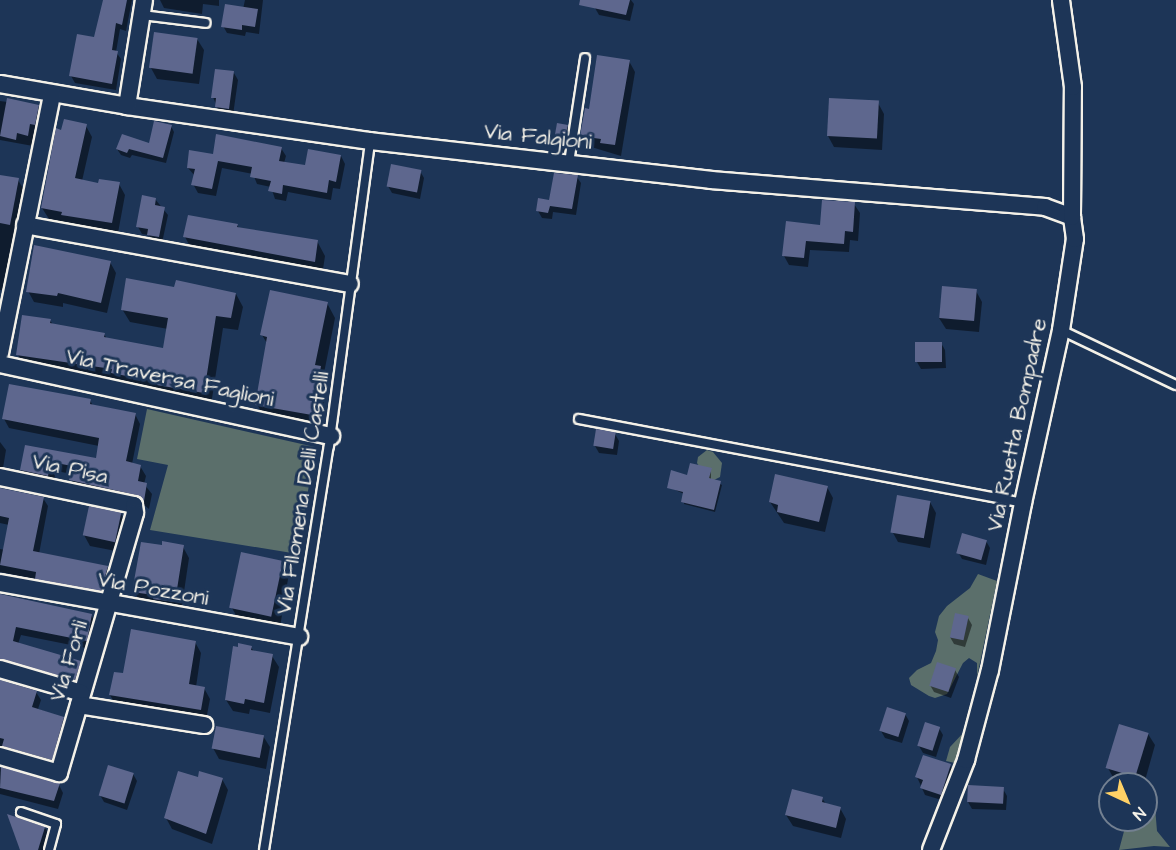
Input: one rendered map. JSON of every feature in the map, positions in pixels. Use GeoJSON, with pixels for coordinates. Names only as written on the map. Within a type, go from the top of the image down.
{"type":"FeatureCollection","features":[{"type":"Feature","properties":{"kind":"street","name":"Via Ruetta Bompadre"},"geometry":{"type":"LineString","coordinates":[[931,850],[966,760],[990,670],[1023,502],[1061,330],[1075,239],[1072,217],[1073,87],[1061,0]]}},
{"type":"Feature","properties":{"kind":"street"},"geometry":{"type":"LineString","coordinates":[[127,106],[143,7]]}},
{"type":"Feature","properties":{"kind":"street","name":"Via Falgioni"},"geometry":{"type":"LineString","coordinates":[[0,84],[127,106],[370,141],[711,180],[1045,207],[1072,217]]}},
{"type":"Feature","properties":{"kind":"street"},"geometry":{"type":"LineString","coordinates":[[0,353],[51,94]]}},
{"type":"Feature","properties":{"kind":"street"},"geometry":{"type":"LineString","coordinates":[[25,225],[350,285]]}},
{"type":"Feature","properties":{"kind":"street","name":"Via Traversa Faglioni"},"geometry":{"type":"LineString","coordinates":[[0,364],[331,435]]}},
{"type":"Feature","properties":{"kind":"street","name":"Via Pisa"},"geometry":{"type":"LineString","coordinates":[[0,477],[131,505]]}},
{"type":"Feature","properties":{"kind":"street","name":"Via Forlì"},"geometry":{"type":"LineString","coordinates":[[0,756],[59,773],[135,513],[134,506],[131,505]]}},
{"type":"Feature","properties":{"kind":"street","name":"Via Pozzoni"},"geometry":{"type":"LineString","coordinates":[[0,583],[299,636]]}},
{"type":"Feature","properties":{"kind":"street"},"geometry":{"type":"LineString","coordinates":[[0,669],[81,699],[204,725]]}},
{"type":"Feature","properties":{"kind":"lane"},"geometry":{"type":"LineString","coordinates":[[143,7],[206,23]]}},
{"type":"Feature","properties":{"kind":"lane"},"geometry":{"type":"LineString","coordinates":[[569,163],[585,58]]}},
{"type":"Feature","properties":{"kind":"lane","name":"Via FIlomena Delli Castelli"},"geometry":{"type":"LineString","coordinates":[[264,850],[331,435],[370,141]]}},
{"type":"Feature","properties":{"kind":"lane"},"geometry":{"type":"LineString","coordinates":[[1061,330],[1176,385]]}},
{"type":"Feature","properties":{"kind":"lane"},"geometry":{"type":"LineString","coordinates":[[579,420],[1023,502]]}},
{"type":"Feature","properties":{"kind":"lane"},"geometry":{"type":"LineString","coordinates":[[21,813],[56,824],[49,850]]}},
{"type":"Feature","properties":{"kind":"green space"},"geometry":{"type":"Polygon","coordinates":[[[147,409],[315,447],[298,554],[150,530],[168,465],[137,459],[147,409]]]}},
{"type":"Feature","properties":{"kind":"green space"},"geometry":{"type":"Polygon","coordinates":[[[707,450],[713,452],[722,463],[720,477],[710,482],[697,463],[698,457],[707,450]]]}},
{"type":"Feature","properties":{"kind":"green space"},"geometry":{"type":"Polygon","coordinates":[[[978,574],[997,581],[977,677],[977,663],[969,658],[963,663],[947,694],[935,698],[929,696],[911,685],[909,678],[917,670],[931,663],[938,640],[935,632],[939,616],[947,606],[970,588],[978,574]]]}},
{"type":"Feature","properties":{"kind":"green space"},"geometry":{"type":"Polygon","coordinates":[[[965,731],[955,763],[946,761],[950,747],[965,731]]]}},
{"type":"Feature","properties":{"kind":"green space"},"geometry":{"type":"Polygon","coordinates":[[[1124,832],[1158,832],[1170,847],[1154,846],[1119,850],[1124,832]]]}},
{"type":"Feature","properties":{"kind":"building"},"geometry":{"type":"Polygon","coordinates":[[[103,0],[127,0],[122,25],[116,23],[112,50],[118,51],[112,84],[69,76],[77,34],[94,37],[103,0]]]}},
{"type":"Feature","properties":{"kind":"building"},"geometry":{"type":"Polygon","coordinates":[[[580,0],[630,0],[626,15],[579,5],[580,0]]]}},
{"type":"Feature","properties":{"kind":"building"},"geometry":{"type":"Polygon","coordinates":[[[225,4],[258,9],[255,27],[242,25],[242,30],[221,27],[225,4]]]}},
{"type":"Feature","properties":{"kind":"building"},"geometry":{"type":"Polygon","coordinates":[[[154,32],[198,38],[193,74],[149,68],[154,32]]]}},
{"type":"Feature","properties":{"kind":"building"},"geometry":{"type":"Polygon","coordinates":[[[597,55],[630,60],[615,145],[600,143],[601,139],[580,136],[585,108],[589,109],[597,55]]]}},
{"type":"Feature","properties":{"kind":"building"},"geometry":{"type":"Polygon","coordinates":[[[215,69],[234,71],[229,109],[215,107],[216,98],[211,98],[215,69]]]}},
{"type":"Feature","properties":{"kind":"building"},"geometry":{"type":"Polygon","coordinates":[[[7,98],[39,105],[35,125],[30,124],[28,136],[17,133],[16,140],[0,136],[7,98]]]}},
{"type":"Feature","properties":{"kind":"building"},"geometry":{"type":"Polygon","coordinates":[[[829,98],[879,101],[877,139],[827,136],[829,98]]]}},
{"type":"Feature","properties":{"kind":"building"},"geometry":{"type":"Polygon","coordinates":[[[64,119],[87,124],[75,178],[98,183],[99,179],[120,182],[112,223],[61,215],[62,212],[41,208],[56,128],[61,130],[64,119]]]}},
{"type":"Feature","properties":{"kind":"building"},"geometry":{"type":"Polygon","coordinates":[[[154,121],[172,125],[163,158],[129,149],[127,153],[116,149],[122,134],[149,143],[154,121]]]}},
{"type":"Feature","properties":{"kind":"building"},"geometry":{"type":"Polygon","coordinates":[[[557,123],[568,125],[564,146],[553,144],[557,123]]]}},
{"type":"Feature","properties":{"kind":"building"},"geometry":{"type":"Polygon","coordinates":[[[216,134],[282,147],[279,161],[305,165],[308,149],[341,155],[336,182],[329,180],[327,193],[283,185],[282,194],[268,191],[271,181],[250,177],[252,167],[218,161],[212,189],[191,185],[195,169],[187,168],[189,150],[213,154],[216,134]]]}},
{"type":"Feature","properties":{"kind":"building"},"geometry":{"type":"Polygon","coordinates":[[[391,164],[421,170],[417,192],[387,187],[391,164]]]}},
{"type":"Feature","properties":{"kind":"building"},"geometry":{"type":"Polygon","coordinates":[[[554,173],[578,175],[572,209],[550,206],[548,213],[536,211],[538,198],[549,200],[554,173]]]}},
{"type":"Feature","properties":{"kind":"building"},"geometry":{"type":"Polygon","coordinates":[[[0,175],[19,178],[10,225],[0,223],[0,175]]]}},
{"type":"Feature","properties":{"kind":"building"},"geometry":{"type":"Polygon","coordinates":[[[142,195],[156,198],[155,205],[165,207],[159,237],[147,235],[148,229],[136,227],[142,195]]]}},
{"type":"Feature","properties":{"kind":"building"},"geometry":{"type":"Polygon","coordinates":[[[822,200],[855,202],[853,232],[845,231],[844,244],[806,241],[804,258],[782,256],[786,221],[820,225],[822,200]]]}},
{"type":"Feature","properties":{"kind":"building"},"geometry":{"type":"Polygon","coordinates":[[[188,215],[238,224],[237,227],[318,240],[315,262],[183,237],[188,215]]]}},
{"type":"Feature","properties":{"kind":"building"},"geometry":{"type":"Polygon","coordinates":[[[34,245],[111,261],[101,303],[58,293],[57,296],[26,292],[34,245]]]}},
{"type":"Feature","properties":{"kind":"building"},"geometry":{"type":"Polygon","coordinates":[[[126,278],[174,287],[176,280],[236,293],[231,318],[216,316],[204,393],[157,385],[158,382],[111,373],[112,369],[16,355],[22,315],[51,319],[50,323],[105,333],[104,337],[163,348],[168,318],[121,310],[126,278]]]}},
{"type":"Feature","properties":{"kind":"building"},"geometry":{"type":"Polygon","coordinates":[[[942,286],[977,289],[974,321],[939,318],[942,286]]]}},
{"type":"Feature","properties":{"kind":"building"},"geometry":{"type":"Polygon","coordinates":[[[270,290],[328,302],[315,365],[321,366],[312,415],[255,405],[267,337],[260,335],[270,290]]]}},
{"type":"Feature","properties":{"kind":"building"},"geometry":{"type":"Polygon","coordinates":[[[915,342],[942,342],[942,362],[915,362],[915,342]]]}},
{"type":"Feature","properties":{"kind":"building"},"geometry":{"type":"Polygon","coordinates":[[[9,384],[91,399],[90,404],[136,413],[126,461],[141,465],[138,481],[147,483],[144,501],[136,495],[69,480],[72,466],[51,462],[48,476],[20,470],[25,445],[96,458],[99,438],[2,419],[9,384]]]}},
{"type":"Feature","properties":{"kind":"building"},"geometry":{"type":"Polygon","coordinates":[[[596,429],[616,432],[613,449],[593,446],[596,429]]]}},
{"type":"Feature","properties":{"kind":"building"},"geometry":{"type":"Polygon","coordinates":[[[690,463],[712,468],[709,478],[721,481],[714,510],[681,502],[683,492],[667,488],[671,470],[687,475],[690,463]]]}},
{"type":"Feature","properties":{"kind":"building"},"geometry":{"type":"Polygon","coordinates":[[[775,474],[828,486],[819,522],[777,512],[778,505],[769,502],[775,474]]]}},
{"type":"Feature","properties":{"kind":"building"},"geometry":{"type":"Polygon","coordinates":[[[0,488],[44,497],[33,551],[108,566],[101,591],[35,579],[36,572],[0,565],[9,518],[0,516],[0,488]]]}},
{"type":"Feature","properties":{"kind":"building"},"geometry":{"type":"Polygon","coordinates":[[[897,495],[930,501],[924,538],[890,532],[897,495]]]}},
{"type":"Feature","properties":{"kind":"building"},"geometry":{"type":"Polygon","coordinates":[[[89,506],[121,513],[115,542],[83,535],[89,506]]]}},
{"type":"Feature","properties":{"kind":"building"},"geometry":{"type":"Polygon","coordinates":[[[962,533],[987,540],[981,560],[956,553],[962,533]]]}},
{"type":"Feature","properties":{"kind":"building"},"geometry":{"type":"Polygon","coordinates":[[[162,541],[184,545],[175,602],[153,599],[154,595],[132,592],[141,542],[162,545],[162,541]]]}},
{"type":"Feature","properties":{"kind":"building"},"geometry":{"type":"Polygon","coordinates":[[[241,552],[283,561],[271,617],[229,608],[241,552]]]}},
{"type":"Feature","properties":{"kind":"building"},"geometry":{"type":"Polygon","coordinates":[[[0,594],[92,614],[87,641],[16,627],[13,641],[81,661],[75,680],[0,659],[0,594]]]}},
{"type":"Feature","properties":{"kind":"building"},"geometry":{"type":"Polygon","coordinates":[[[955,613],[969,616],[963,640],[950,637],[955,613]]]}},
{"type":"Feature","properties":{"kind":"building"},"geometry":{"type":"Polygon","coordinates":[[[131,629],[196,641],[189,684],[205,687],[201,710],[109,695],[114,672],[123,673],[131,629]]]}},
{"type":"Feature","properties":{"kind":"building"},"geometry":{"type":"Polygon","coordinates":[[[238,643],[252,646],[251,650],[273,654],[264,703],[245,699],[244,704],[225,700],[233,646],[238,647],[238,643]]]}},
{"type":"Feature","properties":{"kind":"building"},"geometry":{"type":"Polygon","coordinates":[[[937,662],[956,668],[948,692],[929,686],[937,662]]]}},
{"type":"Feature","properties":{"kind":"building"},"geometry":{"type":"Polygon","coordinates":[[[0,680],[37,691],[32,707],[64,717],[52,760],[2,746],[4,739],[0,738],[0,680]]]}},
{"type":"Feature","properties":{"kind":"building"},"geometry":{"type":"Polygon","coordinates":[[[887,707],[906,713],[898,737],[879,731],[887,707]]]}},
{"type":"Feature","properties":{"kind":"building"},"geometry":{"type":"Polygon","coordinates":[[[925,722],[940,727],[932,751],[917,746],[925,722]]]}},
{"type":"Feature","properties":{"kind":"building"},"geometry":{"type":"Polygon","coordinates":[[[1119,724],[1149,733],[1137,772],[1119,772],[1106,768],[1119,724]]]}},
{"type":"Feature","properties":{"kind":"building"},"geometry":{"type":"Polygon","coordinates":[[[216,726],[264,735],[260,758],[212,749],[216,726]]]}},
{"type":"Feature","properties":{"kind":"building"},"geometry":{"type":"Polygon","coordinates":[[[923,755],[951,764],[941,795],[920,788],[923,780],[915,777],[923,755]]]}},
{"type":"Feature","properties":{"kind":"building"},"geometry":{"type":"Polygon","coordinates":[[[108,765],[134,773],[124,803],[99,796],[108,765]]]}},
{"type":"Feature","properties":{"kind":"building"},"geometry":{"type":"Polygon","coordinates":[[[1,767],[60,783],[54,801],[0,788],[1,767]]]}},
{"type":"Feature","properties":{"kind":"building"},"geometry":{"type":"Polygon","coordinates":[[[178,771],[198,777],[199,771],[223,778],[206,834],[164,818],[178,771]]]}},
{"type":"Feature","properties":{"kind":"building"},"geometry":{"type":"Polygon","coordinates":[[[968,785],[1004,787],[1003,804],[967,802],[968,785]]]}},
{"type":"Feature","properties":{"kind":"building"},"geometry":{"type":"Polygon","coordinates":[[[792,789],[823,797],[822,802],[841,807],[836,828],[785,815],[792,789]]]}},
{"type":"Feature","properties":{"kind":"building"},"geometry":{"type":"Polygon","coordinates":[[[7,814],[45,827],[38,850],[20,850],[7,814]]]}}]}
